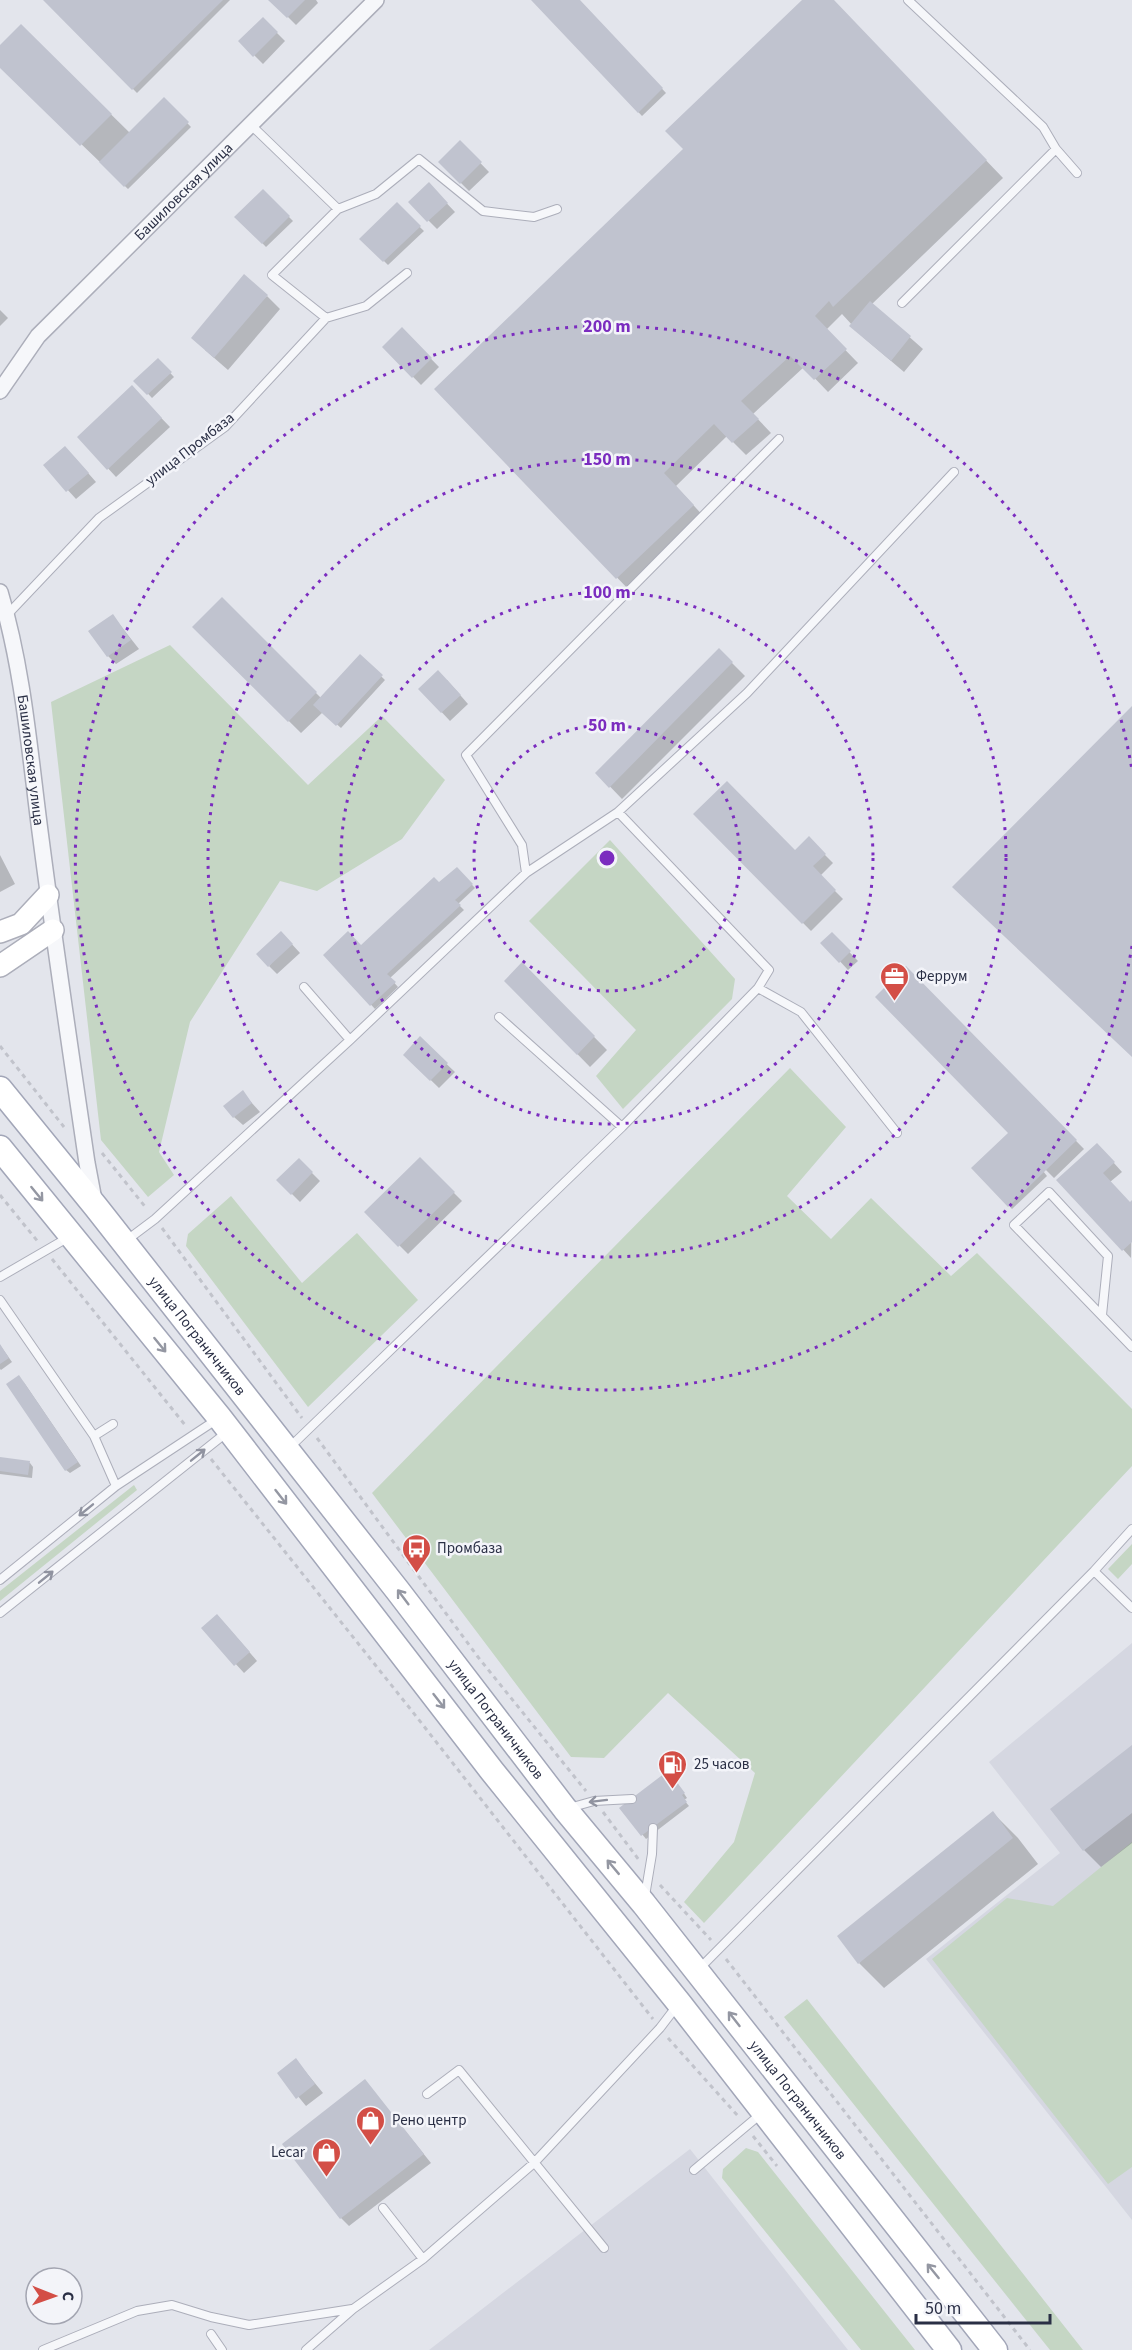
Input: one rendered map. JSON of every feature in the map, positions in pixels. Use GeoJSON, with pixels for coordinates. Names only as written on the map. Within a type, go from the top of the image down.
{"type":"FeatureCollection","features":[{"type":"Feature","properties":{"kind":"main road"},"geometry":{"type":"LineString","coordinates":[[0,932],[21,924],[48,895]]}},
{"type":"Feature","properties":{"kind":"main road"},"geometry":{"type":"LineString","coordinates":[[0,966],[53,930]]}},
{"type":"Feature","properties":{"kind":"main road","name":"улица Пограничников"},"geometry":{"type":"LineString","coordinates":[[0,1089],[124,1242],[424,1624],[565,1809],[644,1904],[996,2350]]}},
{"type":"Feature","properties":{"kind":"main road"},"geometry":{"type":"LineString","coordinates":[[0,1148],[224,1424],[469,1740],[679,2003],[754,2120],[949,2350]]}},
{"type":"Feature","properties":{"kind":"main road"},"geometry":{"type":"LineString","coordinates":[[404,1655],[417,1663],[427,1660],[430,1642],[424,1624]]}},
{"type":"Feature","properties":{"kind":"main road"},"geometry":{"type":"LineString","coordinates":[[469,1740],[468,1723],[472,1715],[479,1712],[496,1719]]}},
{"type":"Feature","properties":{"kind":"street","name":"Башиловская улица"},"geometry":{"type":"LineString","coordinates":[[0,391],[39,336],[376,0]]}},
{"type":"Feature","properties":{"kind":"street","name":"Башиловская улица"},"geometry":{"type":"LineString","coordinates":[[0,592],[21,682],[48,895],[83,1139],[96,1207]]}},
{"type":"Feature","properties":{"kind":"lane"},"geometry":{"type":"LineString","coordinates":[[908,0],[1043,127],[1056,149],[1077,173]]}},
{"type":"Feature","properties":{"kind":"lane"},"geometry":{"type":"LineString","coordinates":[[250,125],[338,209]]}},
{"type":"Feature","properties":{"kind":"lane"},"geometry":{"type":"LineString","coordinates":[[902,303],[1056,149]]}},
{"type":"Feature","properties":{"kind":"lane"},"geometry":{"type":"LineString","coordinates":[[407,273],[366,306],[326,318],[272,275],[338,209],[376,194],[420,159],[483,211],[534,217],[557,209]]}},
{"type":"Feature","properties":{"kind":"lane","name":"улица Промбаза"},"geometry":{"type":"LineString","coordinates":[[7,615],[99,519],[225,427],[326,318]]}},
{"type":"Feature","properties":{"kind":"lane"},"geometry":{"type":"LineString","coordinates":[[526,873],[522,845],[466,755],[779,439]]}},
{"type":"Feature","properties":{"kind":"lane"},"geometry":{"type":"LineString","coordinates":[[124,1242],[155,1219],[350,1040],[526,873],[618,812],[747,693],[954,472]]}},
{"type":"Feature","properties":{"kind":"lane"},"geometry":{"type":"LineString","coordinates":[[287,1450],[622,1126],[758,988],[769,970],[618,812]]}},
{"type":"Feature","properties":{"kind":"lane"},"geometry":{"type":"LineString","coordinates":[[304,987],[350,1040]]}},
{"type":"Feature","properties":{"kind":"lane"},"geometry":{"type":"LineString","coordinates":[[758,988],[801,1012],[897,1133]]}},
{"type":"Feature","properties":{"kind":"lane"},"geometry":{"type":"LineString","coordinates":[[499,1017],[622,1126]]}},
{"type":"Feature","properties":{"kind":"lane"},"geometry":{"type":"LineString","coordinates":[[1102,1315],[1108,1256],[1049,1192],[1014,1225],[1132,1347]]}},
{"type":"Feature","properties":{"kind":"lane"},"geometry":{"type":"LineString","coordinates":[[0,1277],[71,1236]]}},
{"type":"Feature","properties":{"kind":"lane"},"geometry":{"type":"LineString","coordinates":[[0,1300],[94,1436],[116,1485]]}},
{"type":"Feature","properties":{"kind":"lane"},"geometry":{"type":"LineString","coordinates":[[94,1436],[113,1424]]}},
{"type":"Feature","properties":{"kind":"lane"},"geometry":{"type":"LineString","coordinates":[[0,1580],[116,1485],[194,1436],[224,1424]]}},
{"type":"Feature","properties":{"kind":"lane"},"geometry":{"type":"LineString","coordinates":[[0,1613],[204,1450],[224,1424]]}},
{"type":"Feature","properties":{"kind":"lane"},"geometry":{"type":"LineString","coordinates":[[697,1971],[1094,1571],[1132,1529]]}},
{"type":"Feature","properties":{"kind":"lane"},"geometry":{"type":"LineString","coordinates":[[1094,1571],[1132,1608]]}},
{"type":"Feature","properties":{"kind":"lane"},"geometry":{"type":"LineString","coordinates":[[565,1809],[594,1800],[632,1798]]}},
{"type":"Feature","properties":{"kind":"lane"},"geometry":{"type":"LineString","coordinates":[[644,1904],[652,1854],[653,1828]]}},
{"type":"Feature","properties":{"kind":"lane"},"geometry":{"type":"LineString","coordinates":[[306,2350],[353,2309],[423,2259],[534,2163],[660,2028],[679,2003]]}},
{"type":"Feature","properties":{"kind":"lane"},"geometry":{"type":"LineString","coordinates":[[427,2094],[459,2070],[604,2248]]}},
{"type":"Feature","properties":{"kind":"lane"},"geometry":{"type":"LineString","coordinates":[[694,2170],[754,2120]]}},
{"type":"Feature","properties":{"kind":"lane"},"geometry":{"type":"LineString","coordinates":[[382,2208],[423,2259]]}},
{"type":"Feature","properties":{"kind":"lane"},"geometry":{"type":"LineString","coordinates":[[43,2350],[137,2311],[172,2305],[211,2317],[249,2325],[353,2309]]}},
{"type":"Feature","properties":{"kind":"lane"},"geometry":{"type":"LineString","coordinates":[[210,2334],[222,2350]]}},
{"type":"Feature","properties":{"kind":"path"},"geometry":{"type":"LineString","coordinates":[[0,1046],[73,1137],[92,1141],[155,1219],[478,1657],[594,1800],[648,1872],[718,1948],[1029,2350]]}},
{"type":"Feature","properties":{"kind":"path"},"geometry":{"type":"LineString","coordinates":[[0,1195],[194,1436]]}},
{"type":"Feature","properties":{"kind":"path"},"geometry":{"type":"LineString","coordinates":[[204,1450],[660,2028],[754,2120],[783,2173]]}},
{"type":"Feature","properties":{"kind":"shaded area"},"geometry":{"type":"Polygon","coordinates":[[[1132,1643],[1132,2220],[926,1959],[1060,1853],[989,1762],[1132,1643]]]}},
{"type":"Feature","properties":{"kind":"shaded area"},"geometry":{"type":"Polygon","coordinates":[[[690,2149],[848,2350],[429,2350],[690,2149]]]}},
{"type":"Feature","properties":{"kind":"green space"},"geometry":{"type":"Polygon","coordinates":[[[170,645],[308,785],[382,716],[445,780],[402,839],[317,891],[280,881],[190,1022],[159,1152],[174,1175],[148,1197],[101,1140],[51,702],[170,645]]]}},
{"type":"Feature","properties":{"kind":"green space"},"geometry":{"type":"Polygon","coordinates":[[[610,840],[735,979],[732,999],[623,1109],[596,1076],[636,1030],[529,921],[610,840]]]}},
{"type":"Feature","properties":{"kind":"green space"},"geometry":{"type":"Polygon","coordinates":[[[790,1068],[846,1127],[787,1196],[831,1239],[871,1198],[951,1276],[977,1253],[1132,1409],[1132,1466],[704,1923],[684,1902],[734,1842],[755,1773],[668,1693],[604,1758],[571,1757],[372,1493],[790,1068]]]}},
{"type":"Feature","properties":{"kind":"green space"},"geometry":{"type":"Polygon","coordinates":[[[231,1196],[302,1283],[357,1233],[418,1300],[308,1407],[186,1246],[188,1234],[231,1196]]]}},
{"type":"Feature","properties":{"kind":"green space"},"geometry":{"type":"Polygon","coordinates":[[[134,1485],[137,1490],[0,1601],[0,1591],[134,1485]]]}},
{"type":"Feature","properties":{"kind":"green space"},"geometry":{"type":"Polygon","coordinates":[[[1132,1544],[1132,1564],[1118,1579],[1108,1569],[1132,1544]]]}},
{"type":"Feature","properties":{"kind":"green space"},"geometry":{"type":"Polygon","coordinates":[[[1132,1842],[1132,2167],[1108,2184],[932,1959],[1007,1898],[1053,1906],[1132,1842]]]}},
{"type":"Feature","properties":{"kind":"green space"},"geometry":{"type":"Polygon","coordinates":[[[807,1999],[1083,2350],[1050,2350],[784,2017],[807,1999]]]}},
{"type":"Feature","properties":{"kind":"green space"},"geometry":{"type":"Polygon","coordinates":[[[746,2148],[758,2152],[915,2350],[861,2350],[722,2178],[723,2169],[746,2148]]]}},
{"type":"Feature","properties":{"kind":"building"},"geometry":{"type":"Polygon","coordinates":[[[43,0],[223,0],[132,90],[43,0]]]}},
{"type":"Feature","properties":{"kind":"building"},"geometry":{"type":"Polygon","coordinates":[[[268,0],[305,0],[287,18],[268,0]]]}},
{"type":"Feature","properties":{"kind":"building"},"geometry":{"type":"Polygon","coordinates":[[[531,0],[580,0],[663,88],[638,113],[531,0]]]}},
{"type":"Feature","properties":{"kind":"building"},"geometry":{"type":"Polygon","coordinates":[[[802,0],[834,0],[987,160],[833,307],[829,301],[815,316],[847,349],[814,380],[790,356],[741,401],[759,419],[732,443],[714,424],[664,473],[694,505],[616,579],[434,389],[683,149],[665,131],[802,0]]]}},
{"type":"Feature","properties":{"kind":"building"},"geometry":{"type":"Polygon","coordinates":[[[263,17],[278,32],[253,57],[238,41],[263,17]]]}},
{"type":"Feature","properties":{"kind":"building"},"geometry":{"type":"Polygon","coordinates":[[[21,24],[112,114],[80,146],[0,68],[0,45],[21,24]]]}},
{"type":"Feature","properties":{"kind":"building"},"geometry":{"type":"Polygon","coordinates":[[[164,97],[189,122],[124,187],[99,162],[164,97]]]}},
{"type":"Feature","properties":{"kind":"building"},"geometry":{"type":"Polygon","coordinates":[[[460,140],[482,162],[460,184],[438,162],[460,140]]]}},
{"type":"Feature","properties":{"kind":"building"},"geometry":{"type":"Polygon","coordinates":[[[429,182],[448,203],[427,222],[408,202],[429,182]]]}},
{"type":"Feature","properties":{"kind":"building"},"geometry":{"type":"Polygon","coordinates":[[[263,189],[290,216],[262,244],[234,217],[263,189]]]}},
{"type":"Feature","properties":{"kind":"building"},"geometry":{"type":"Polygon","coordinates":[[[397,202],[421,226],[383,262],[359,239],[397,202]]]}},
{"type":"Feature","properties":{"kind":"building"},"geometry":{"type":"Polygon","coordinates":[[[244,274],[268,295],[214,358],[191,338],[244,274]]]}},
{"type":"Feature","properties":{"kind":"building"},"geometry":{"type":"Polygon","coordinates":[[[870,301],[911,336],[891,361],[849,326],[870,301]]]}},
{"type":"Feature","properties":{"kind":"building"},"geometry":{"type":"Polygon","coordinates":[[[402,327],[432,358],[412,378],[382,347],[402,327]]]}},
{"type":"Feature","properties":{"kind":"building"},"geometry":{"type":"Polygon","coordinates":[[[158,358],[172,372],[147,395],[133,381],[158,358]]]}},
{"type":"Feature","properties":{"kind":"building"},"geometry":{"type":"Polygon","coordinates":[[[132,385],[162,418],[107,470],[77,437],[132,385]]]}},
{"type":"Feature","properties":{"kind":"building"},"geometry":{"type":"Polygon","coordinates":[[[65,446],[89,473],[66,492],[43,465],[65,446]]]}},
{"type":"Feature","properties":{"kind":"building"},"geometry":{"type":"Polygon","coordinates":[[[222,597],[317,692],[288,722],[192,627],[222,597]]]}},
{"type":"Feature","properties":{"kind":"building"},"geometry":{"type":"Polygon","coordinates":[[[113,614],[131,640],[107,657],[88,631],[113,614]]]}},
{"type":"Feature","properties":{"kind":"building"},"geometry":{"type":"Polygon","coordinates":[[[719,648],[733,662],[609,788],[595,773],[719,648]]]}},
{"type":"Feature","properties":{"kind":"building"},"geometry":{"type":"Polygon","coordinates":[[[360,654],[383,675],[336,726],[313,705],[360,654]]]}},
{"type":"Feature","properties":{"kind":"building"},"geometry":{"type":"Polygon","coordinates":[[[438,670],[461,695],[441,713],[418,689],[438,670]]]}},
{"type":"Feature","properties":{"kind":"building"},"geometry":{"type":"Polygon","coordinates":[[[1132,706],[1132,1057],[952,887],[1132,706]]]}},
{"type":"Feature","properties":{"kind":"building"},"geometry":{"type":"Polygon","coordinates":[[[727,781],[795,850],[809,836],[826,854],[813,866],[836,890],[802,924],[693,814],[727,781]]]}},
{"type":"Feature","properties":{"kind":"building"},"geometry":{"type":"Polygon","coordinates":[[[457,867],[473,884],[455,900],[461,905],[387,974],[396,982],[370,1006],[323,955],[348,931],[361,945],[434,877],[439,882],[457,867]]]}},
{"type":"Feature","properties":{"kind":"building"},"geometry":{"type":"Polygon","coordinates":[[[281,931],[293,944],[268,967],[256,954],[281,931]]]}},
{"type":"Feature","properties":{"kind":"building"},"geometry":{"type":"Polygon","coordinates":[[[832,932],[851,951],[839,963],[820,943],[832,932]]]}},
{"type":"Feature","properties":{"kind":"building"},"geometry":{"type":"Polygon","coordinates":[[[522,962],[595,1036],[577,1055],[504,981],[522,962]]]}},
{"type":"Feature","properties":{"kind":"building"},"geometry":{"type":"Polygon","coordinates":[[[906,966],[1077,1140],[1008,1207],[971,1168],[1008,1133],[875,997],[906,966]]]}},
{"type":"Feature","properties":{"kind":"building"},"geometry":{"type":"Polygon","coordinates":[[[420,1036],[448,1063],[430,1081],[403,1055],[420,1036]]]}},
{"type":"Feature","properties":{"kind":"building"},"geometry":{"type":"Polygon","coordinates":[[[243,1090],[252,1103],[233,1118],[223,1106],[243,1090]]]}},
{"type":"Feature","properties":{"kind":"building"},"geometry":{"type":"Polygon","coordinates":[[[1097,1143],[1115,1162],[1103,1173],[1130,1202],[1132,1200],[1132,1242],[1122,1251],[1056,1180],[1097,1143]]]}},
{"type":"Feature","properties":{"kind":"building"},"geometry":{"type":"Polygon","coordinates":[[[420,1157],[455,1192],[398,1247],[364,1212],[420,1157]]]}},
{"type":"Feature","properties":{"kind":"building"},"geometry":{"type":"Polygon","coordinates":[[[299,1158],[313,1172],[291,1195],[276,1180],[299,1158]]]}},
{"type":"Feature","properties":{"kind":"building"},"geometry":{"type":"Polygon","coordinates":[[[0,1344],[9,1358],[0,1364],[0,1344]]]}},
{"type":"Feature","properties":{"kind":"building"},"geometry":{"type":"Polygon","coordinates":[[[19,1375],[78,1462],[65,1471],[6,1384],[19,1375]]]}},
{"type":"Feature","properties":{"kind":"building"},"geometry":{"type":"Polygon","coordinates":[[[0,1457],[30,1461],[28,1475],[0,1471],[0,1457]]]}},
{"type":"Feature","properties":{"kind":"building"},"geometry":{"type":"Polygon","coordinates":[[[217,1614],[250,1652],[234,1666],[201,1628],[217,1614]]]}},
{"type":"Feature","properties":{"kind":"building"},"geometry":{"type":"Polygon","coordinates":[[[1132,1745],[1132,1813],[1083,1851],[1050,1809],[1132,1745]]]}},
{"type":"Feature","properties":{"kind":"building"},"geometry":{"type":"Polygon","coordinates":[[[665,1773],[670,1780],[673,1777],[685,1793],[682,1795],[687,1802],[641,1836],[619,1808],[665,1773]]]}},
{"type":"Feature","properties":{"kind":"building"},"geometry":{"type":"Polygon","coordinates":[[[993,1811],[1013,1838],[858,1964],[837,1936],[993,1811]]]}},
{"type":"Feature","properties":{"kind":"building"},"geometry":{"type":"Polygon","coordinates":[[[296,2058],[315,2084],[296,2099],[277,2073],[296,2058]]]}},
{"type":"Feature","properties":{"kind":"building"},"geometry":{"type":"Polygon","coordinates":[[[365,2079],[424,2154],[340,2219],[282,2144],[365,2079]]]}},
{"type":"Feature","properties":{"kind":"place","name":"Феррум"},"geometry":{"type":"Point","coordinates":[895,1002]}},
{"type":"Feature","properties":{"kind":"place","name":"Промбаза"},"geometry":{"type":"Point","coordinates":[416,1574]}},
{"type":"Feature","properties":{"kind":"place","name":"25 часов"},"geometry":{"type":"Point","coordinates":[673,1790]}},
{"type":"Feature","properties":{"kind":"place","name":"Рено центр"},"geometry":{"type":"Point","coordinates":[371,2146]}},
{"type":"Feature","properties":{"kind":"place","name":"Lecar"},"geometry":{"type":"Point","coordinates":[326,2178]}}]}
